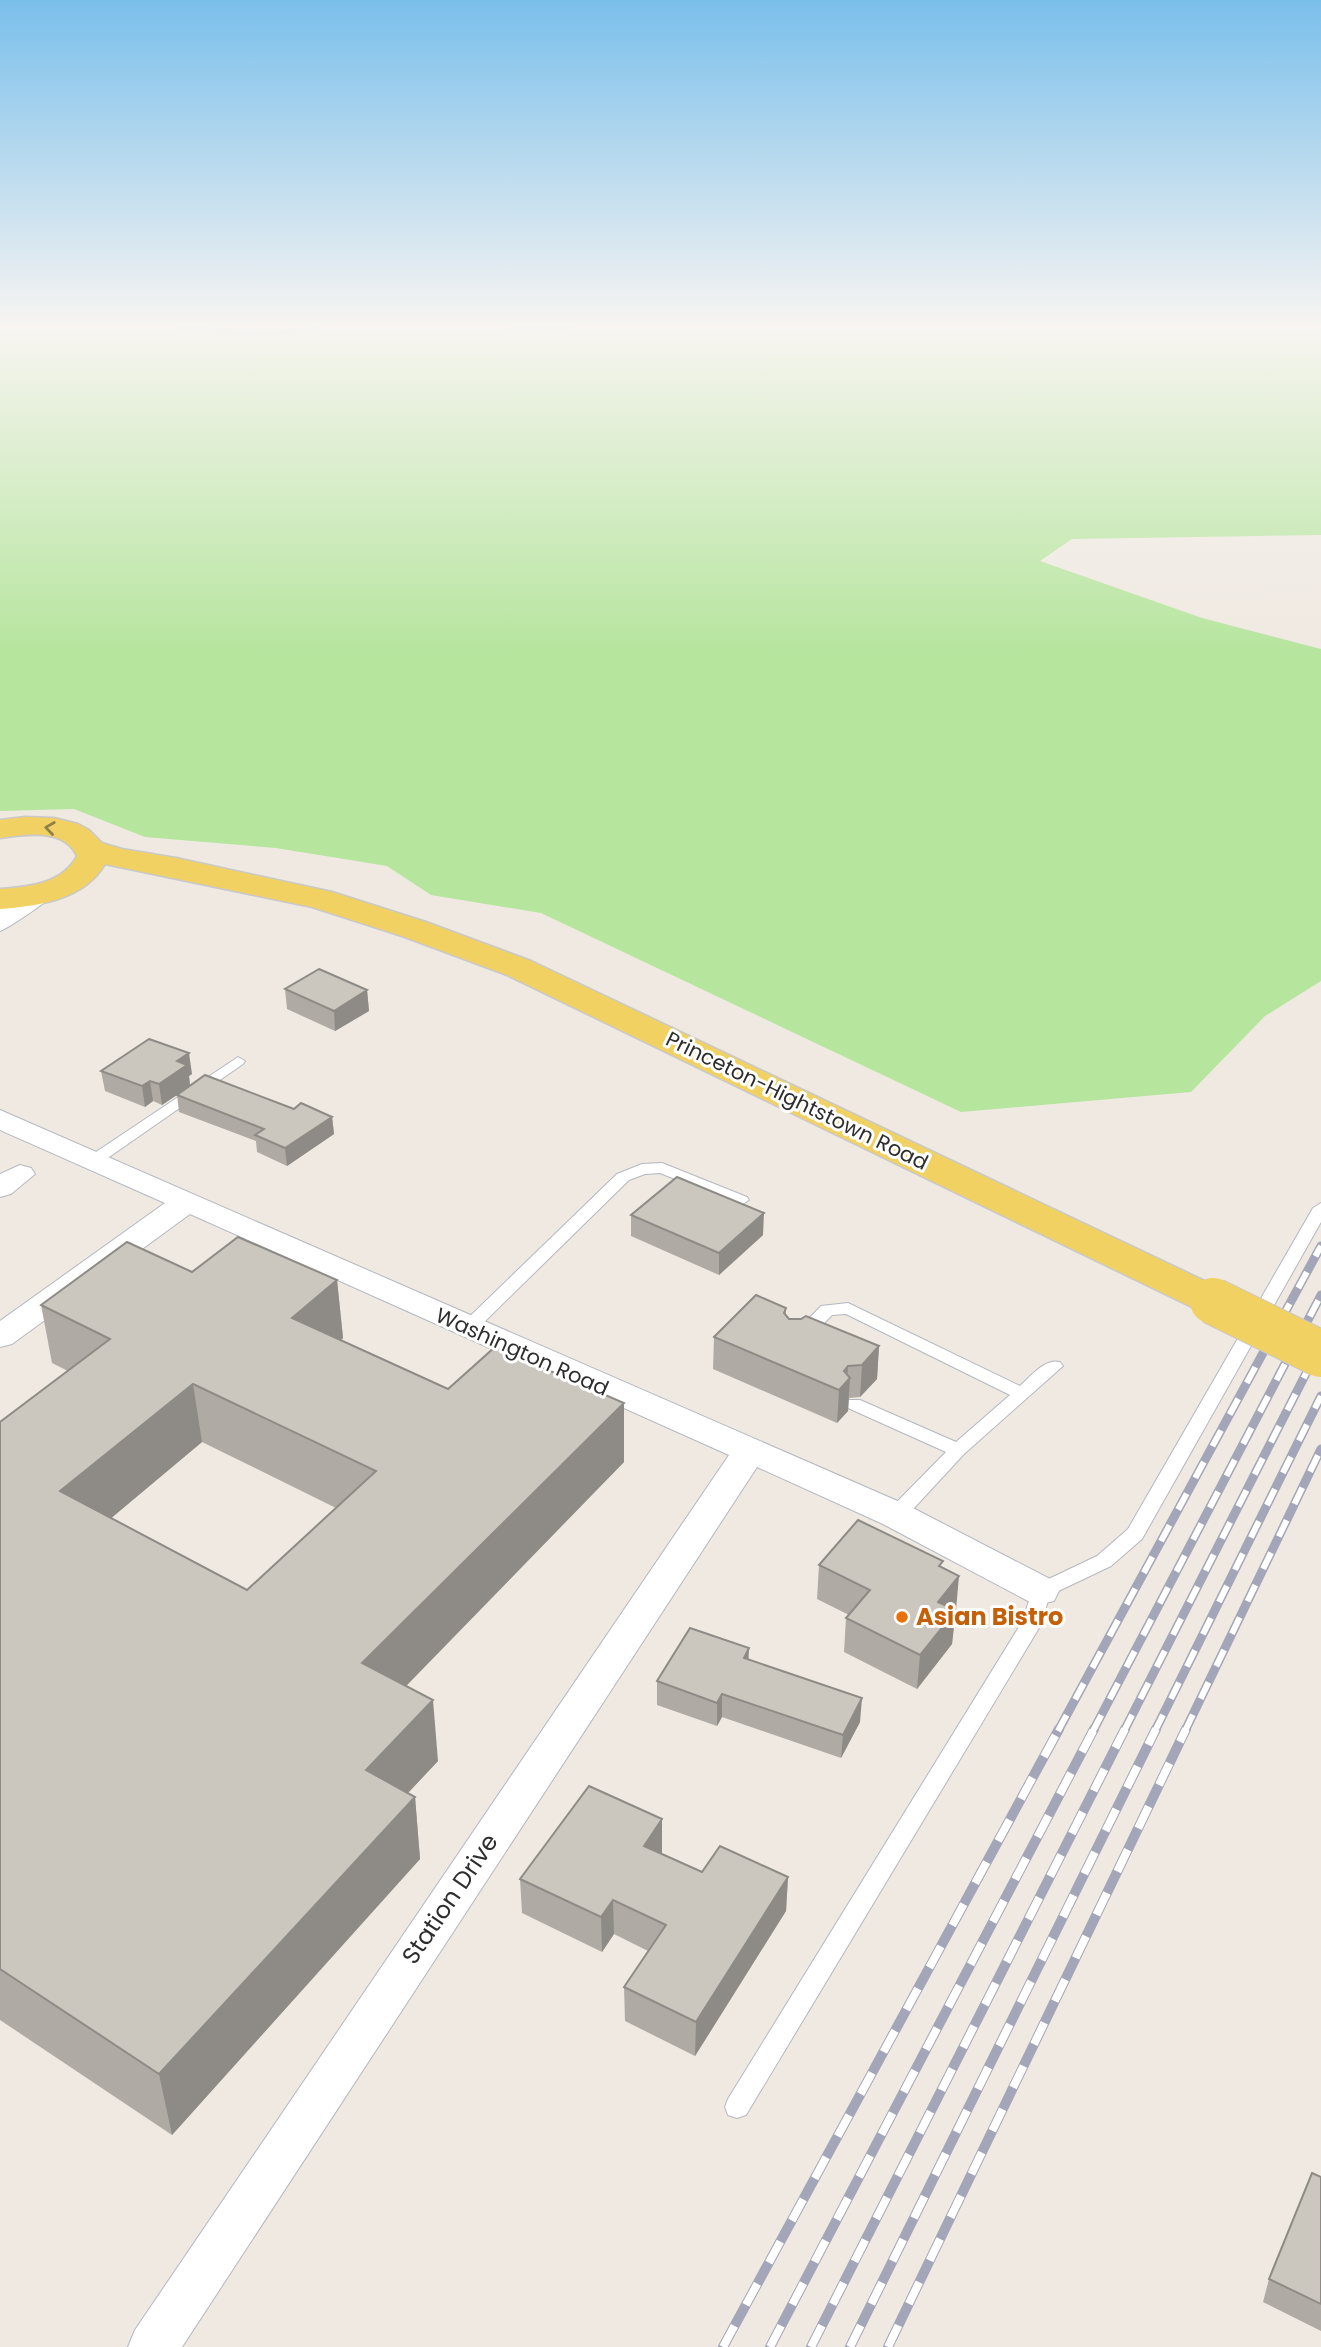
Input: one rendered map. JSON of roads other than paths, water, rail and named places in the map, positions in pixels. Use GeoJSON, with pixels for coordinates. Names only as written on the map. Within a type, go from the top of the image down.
{"type":"FeatureCollection","features":[{"type":"Feature","properties":{"kind":"main road"},"geometry":{"type":"LineString","coordinates":[[0,829],[33,826],[74,833],[87,842],[93,856],[80,875],[53,890],[0,900]]}},
{"type":"Feature","properties":{"kind":"main road","name":"Princeton-Hightstown Road"},"geometry":{"type":"LineString","coordinates":[[91,850],[321,899],[519,968],[1321,1354]]}},
{"type":"Feature","properties":{"kind":"main road","name":"Princeton-Hightstown Road"},"geometry":{"type":"LineString","coordinates":[[53,890],[111,879],[258,885]]}},
{"type":"Feature","properties":{"kind":"street"},"geometry":{"type":"LineString","coordinates":[[0,923],[11,912],[53,890]]}},
{"type":"Feature","properties":{"kind":"street","name":"Washington Road"},"geometry":{"type":"LineString","coordinates":[[0,1119],[896,1515],[1041,1591]]}},
{"type":"Feature","properties":{"kind":"street"},"geometry":{"type":"LineString","coordinates":[[0,1337],[187,1202]]}},
{"type":"Feature","properties":{"kind":"street","name":"Station Drive"},"geometry":{"type":"LineString","coordinates":[[153,2347],[749,1452]]}},
{"type":"Feature","properties":{"kind":"lane"},"geometry":{"type":"LineString","coordinates":[[93,1161],[237,1061]]}},
{"type":"Feature","properties":{"kind":"lane"},"geometry":{"type":"LineString","coordinates":[[468,1328],[623,1177],[642,1169],[662,1168],[741,1200]]}},
{"type":"Feature","properties":{"kind":"lane"},"geometry":{"type":"LineString","coordinates":[[737,2106],[1032,1623],[1041,1591],[1106,1561],[1135,1534],[1321,1208]]}},
{"type":"Feature","properties":{"kind":"lane"},"geometry":{"type":"LineString","coordinates":[[794,1345],[827,1310],[849,1308],[1022,1394]]}},
{"type":"Feature","properties":{"kind":"lane"},"geometry":{"type":"LineString","coordinates":[[896,1515],[958,1450],[1054,1366]]}},
{"type":"Feature","properties":{"kind":"lane"},"geometry":{"type":"LineString","coordinates":[[854,1404],[958,1450]]}},
{"type":"Feature","properties":{"kind":"railway"},"geometry":{"type":"LineString","coordinates":[[1058,1731],[1321,1246]]}},
{"type":"Feature","properties":{"kind":"railway"},"geometry":{"type":"LineString","coordinates":[[1093,1731],[1321,1295]]}},
{"type":"Feature","properties":{"kind":"railway"},"geometry":{"type":"LineString","coordinates":[[1124,1731],[1321,1344]]}},
{"type":"Feature","properties":{"kind":"railway"},"geometry":{"type":"LineString","coordinates":[[1155,1731],[1321,1396]]}},
{"type":"Feature","properties":{"kind":"railway"},"geometry":{"type":"LineString","coordinates":[[1185,1731],[1321,1449]]}},
{"type":"Feature","properties":{"kind":"railway"},"geometry":{"type":"LineString","coordinates":[[723,2347],[1059,1729]]}},
{"type":"Feature","properties":{"kind":"railway"},"geometry":{"type":"LineString","coordinates":[[770,2347],[1094,1729]]}},
{"type":"Feature","properties":{"kind":"railway"},"geometry":{"type":"LineString","coordinates":[[811,2347],[1125,1729]]}},
{"type":"Feature","properties":{"kind":"railway"},"geometry":{"type":"LineString","coordinates":[[850,2347],[1156,1729]]}},
{"type":"Feature","properties":{"kind":"railway"},"geometry":{"type":"LineString","coordinates":[[888,2347],[1186,1729]]}},
{"type":"Feature","properties":{"kind":"place","name":"Asian Bistro"},"geometry":{"type":"Point","coordinates":[902,1617]}}]}
